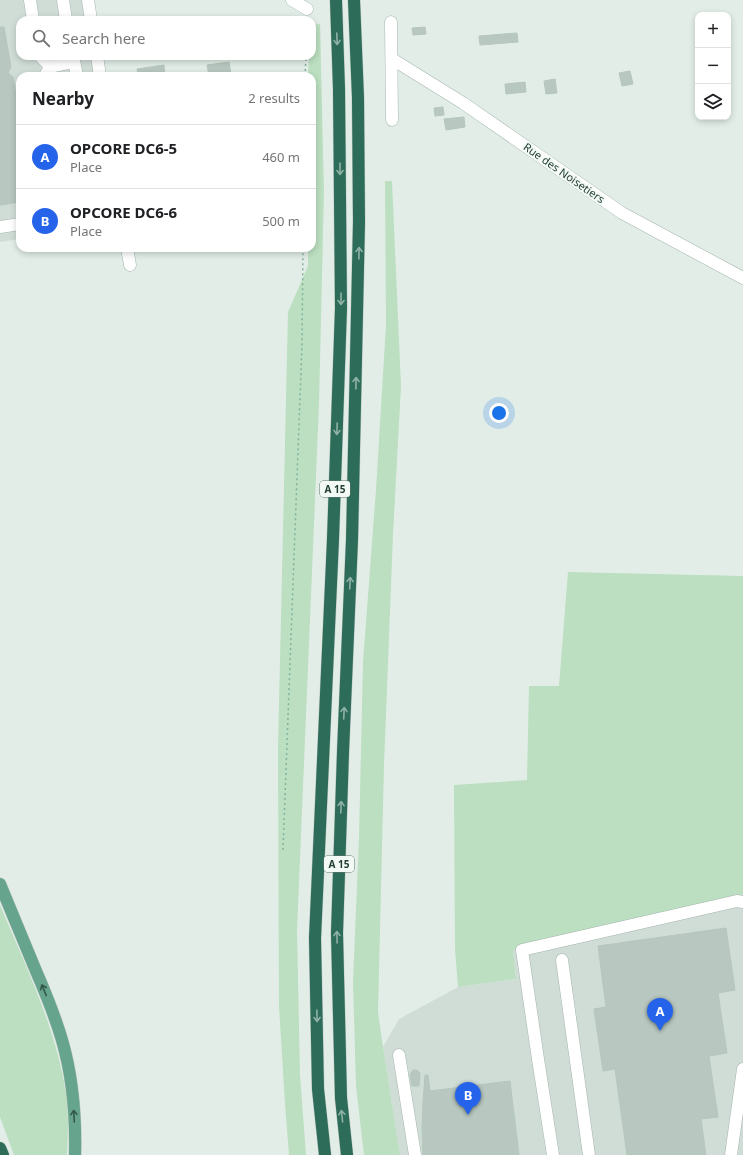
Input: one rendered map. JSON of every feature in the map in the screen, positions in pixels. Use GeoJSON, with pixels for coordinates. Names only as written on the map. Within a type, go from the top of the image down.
{"type":"FeatureCollection","features":[{"type":"Feature","properties":{"kind":"highway","name":"A 15"},"geometry":{"type":"LineString","coordinates":[[325,1155],[318,1089],[315,938],[333,539],[341,308],[339,89],[336,0]]}},
{"type":"Feature","properties":{"kind":"highway","name":"A 15"},"geometry":{"type":"LineString","coordinates":[[347,1155],[341,1098],[337,933],[343,744],[352,540],[359,222],[358,98],[354,0]]}},
{"type":"Feature","properties":{"kind":"highway"},"geometry":{"type":"LineString","coordinates":[[0,1148],[3,1155]]}},
{"type":"Feature","properties":{"kind":"main road"},"geometry":{"type":"LineString","coordinates":[[0,884],[43,986],[62,1040],[73,1097],[75,1155]]}},
{"type":"Feature","properties":{"kind":"street"},"geometry":{"type":"LineString","coordinates":[[30,0],[32,16]]}},
{"type":"Feature","properties":{"kind":"street"},"geometry":{"type":"LineString","coordinates":[[63,0],[65,16]]}},
{"type":"Feature","properties":{"kind":"street"},"geometry":{"type":"LineString","coordinates":[[88,0],[90,16]]}},
{"type":"Feature","properties":{"kind":"street"},"geometry":{"type":"LineString","coordinates":[[292,0],[306,9]]}},
{"type":"Feature","properties":{"kind":"street"},"geometry":{"type":"LineString","coordinates":[[391,22],[392,120]]}},
{"type":"Feature","properties":{"kind":"street","name":"Rue des Noisetiers"},"geometry":{"type":"LineString","coordinates":[[392,58],[463,103],[622,213],[743,278]]}},
{"type":"Feature","properties":{"kind":"street"},"geometry":{"type":"LineString","coordinates":[[43,60],[49,71],[69,63],[71,60]]}},
{"type":"Feature","properties":{"kind":"street"},"geometry":{"type":"LineString","coordinates":[[74,60],[76,72]]}},
{"type":"Feature","properties":{"kind":"street"},"geometry":{"type":"LineString","coordinates":[[98,60],[99,72]]}},
{"type":"Feature","properties":{"kind":"street"},"geometry":{"type":"LineString","coordinates":[[0,227],[16,225]]}},
{"type":"Feature","properties":{"kind":"street"},"geometry":{"type":"LineString","coordinates":[[128,252],[130,265]]}},
{"type":"Feature","properties":{"kind":"street"},"geometry":{"type":"LineString","coordinates":[[553,1155],[522,950],[736,902],[743,902]]}},
{"type":"Feature","properties":{"kind":"street"},"geometry":{"type":"LineString","coordinates":[[562,960],[589,1155]]}},
{"type":"Feature","properties":{"kind":"street"},"geometry":{"type":"LineString","coordinates":[[400,1056],[415,1155]]}},
{"type":"Feature","properties":{"kind":"street"},"geometry":{"type":"LineString","coordinates":[[731,1155],[743,1069]]}},
{"type":"Feature","properties":{"kind":"path"},"geometry":{"type":"LineString","coordinates":[[306,60],[306,72]]}},
{"type":"Feature","properties":{"kind":"path"},"geometry":{"type":"LineString","coordinates":[[284,850],[302,352],[303,252]]}},
{"type":"Feature","properties":{"kind":"shaded area"},"geometry":{"type":"Polygon","coordinates":[[[0,0],[91,0],[93,16],[16,16],[16,60],[102,60],[103,72],[16,72],[16,240],[0,242],[0,0]]]}},
{"type":"Feature","properties":{"kind":"shaded area"},"geometry":{"type":"Polygon","coordinates":[[[743,894],[743,1155],[400,1155],[383,1047],[399,1019],[458,987],[516,979],[513,950],[743,894]]]}},
{"type":"Feature","properties":{"kind":"green space"},"geometry":{"type":"Polygon","coordinates":[[[316,24],[320,24],[324,191],[319,404],[297,930],[300,1075],[306,1155],[289,1155],[279,1006],[278,748],[288,312],[308,266],[308,252],[316,252],[316,72],[308,72],[309,60],[316,60],[316,24]]]}},
{"type":"Feature","properties":{"kind":"green space"},"geometry":{"type":"Polygon","coordinates":[[[385,181],[392,181],[401,386],[393,534],[384,765],[378,1012],[400,1155],[364,1155],[356,1086],[353,982],[359,838],[363,662],[376,490],[386,325],[385,181]]]}},
{"type":"Feature","properties":{"kind":"green space"},"geometry":{"type":"Polygon","coordinates":[[[568,572],[743,576],[743,894],[513,950],[516,979],[458,987],[455,949],[454,785],[527,780],[529,686],[559,686],[568,572]]]}},
{"type":"Feature","properties":{"kind":"green space"},"geometry":{"type":"Polygon","coordinates":[[[0,905],[39,998],[48,1022],[62,1070],[67,1102],[67,1155],[14,1155],[0,1117],[0,905]]]}},
{"type":"Feature","properties":{"kind":"building"},"geometry":{"type":"Polygon","coordinates":[[[0,27],[4,27],[11,67],[8,73],[13,77],[16,95],[16,203],[0,205],[0,27]]]}},
{"type":"Feature","properties":{"kind":"building"},"geometry":{"type":"Polygon","coordinates":[[[425,27],[426,34],[413,35],[412,28],[425,27]]]}},
{"type":"Feature","properties":{"kind":"building"},"geometry":{"type":"Polygon","coordinates":[[[517,33],[518,42],[480,45],[479,36],[517,33]]]}},
{"type":"Feature","properties":{"kind":"building"},"geometry":{"type":"Polygon","coordinates":[[[229,62],[231,72],[208,72],[207,65],[229,62]]]}},
{"type":"Feature","properties":{"kind":"building"},"geometry":{"type":"Polygon","coordinates":[[[164,65],[165,72],[137,72],[137,69],[164,65]]]}},
{"type":"Feature","properties":{"kind":"building"},"geometry":{"type":"Polygon","coordinates":[[[630,71],[633,84],[622,86],[619,73],[630,71]]]}},
{"type":"Feature","properties":{"kind":"building"},"geometry":{"type":"Polygon","coordinates":[[[555,79],[557,93],[546,94],[544,81],[555,79]]]}},
{"type":"Feature","properties":{"kind":"building"},"geometry":{"type":"Polygon","coordinates":[[[525,82],[526,92],[506,94],[505,84],[525,82]]]}},
{"type":"Feature","properties":{"kind":"building"},"geometry":{"type":"Polygon","coordinates":[[[443,107],[444,115],[435,116],[434,108],[443,107]]]}},
{"type":"Feature","properties":{"kind":"building"},"geometry":{"type":"Polygon","coordinates":[[[464,117],[465,127],[446,130],[444,119],[464,117]]]}},
{"type":"Feature","properties":{"kind":"building"},"geometry":{"type":"Polygon","coordinates":[[[726,928],[735,990],[718,993],[727,1053],[709,1056],[718,1117],[701,1119],[706,1155],[627,1155],[615,1069],[603,1071],[594,1009],[606,1007],[598,946],[726,928]]]}},
{"type":"Feature","properties":{"kind":"building"},"geometry":{"type":"Polygon","coordinates":[[[413,1070],[417,1070],[420,1073],[419,1086],[412,1086],[410,1075],[413,1070]]]}},
{"type":"Feature","properties":{"kind":"building"},"geometry":{"type":"Polygon","coordinates":[[[425,1075],[428,1075],[430,1091],[510,1081],[519,1155],[423,1155],[422,1127],[425,1075]]]}},
{"type":"Feature","properties":{"kind":"place","name":"OPCORE DC6-5"},"geometry":{"type":"Point","coordinates":[660,1031]}},
{"type":"Feature","properties":{"kind":"place","name":"OPCORE DC6-6"},"geometry":{"type":"Point","coordinates":[468,1115]}}]}
